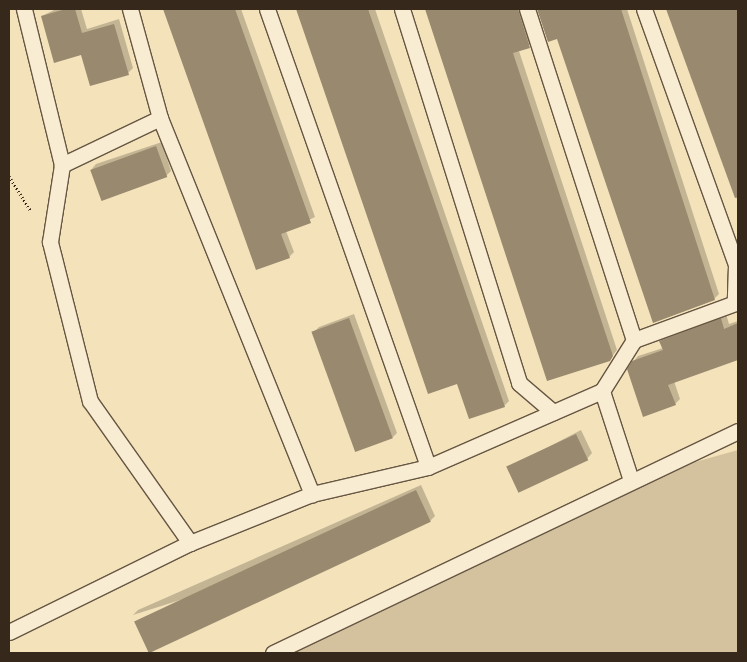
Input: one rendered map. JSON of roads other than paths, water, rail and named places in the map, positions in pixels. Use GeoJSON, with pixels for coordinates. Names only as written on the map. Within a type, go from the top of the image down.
{"type":"FeatureCollection","features":[{"type":"Feature","properties":{"kind":"lane"},"geometry":{"type":"LineString","coordinates":[[24,9],[62,166],[50,242],[90,401],[190,543]]}},
{"type":"Feature","properties":{"kind":"lane"},"geometry":{"type":"LineString","coordinates":[[130,9],[160,118],[312,494]]}},
{"type":"Feature","properties":{"kind":"lane"},"geometry":{"type":"LineString","coordinates":[[267,9],[428,467]]}},
{"type":"Feature","properties":{"kind":"lane"},"geometry":{"type":"LineString","coordinates":[[402,9],[519,383],[553,412]]}},
{"type":"Feature","properties":{"kind":"lane"},"geometry":{"type":"LineString","coordinates":[[527,9],[634,340]]}},
{"type":"Feature","properties":{"kind":"lane"},"geometry":{"type":"LineString","coordinates":[[9,632],[190,543],[312,494],[428,467],[602,391],[634,340],[736,302],[736,265],[644,9]]}},
{"type":"Feature","properties":{"kind":"lane"},"geometry":{"type":"LineString","coordinates":[[62,166],[160,118]]}},
{"type":"Feature","properties":{"kind":"lane"},"geometry":{"type":"LineString","coordinates":[[602,391],[631,480]]}},
{"type":"Feature","properties":{"kind":"lane"},"geometry":{"type":"LineString","coordinates":[[273,653],[631,480],[738,431]]}}]}
